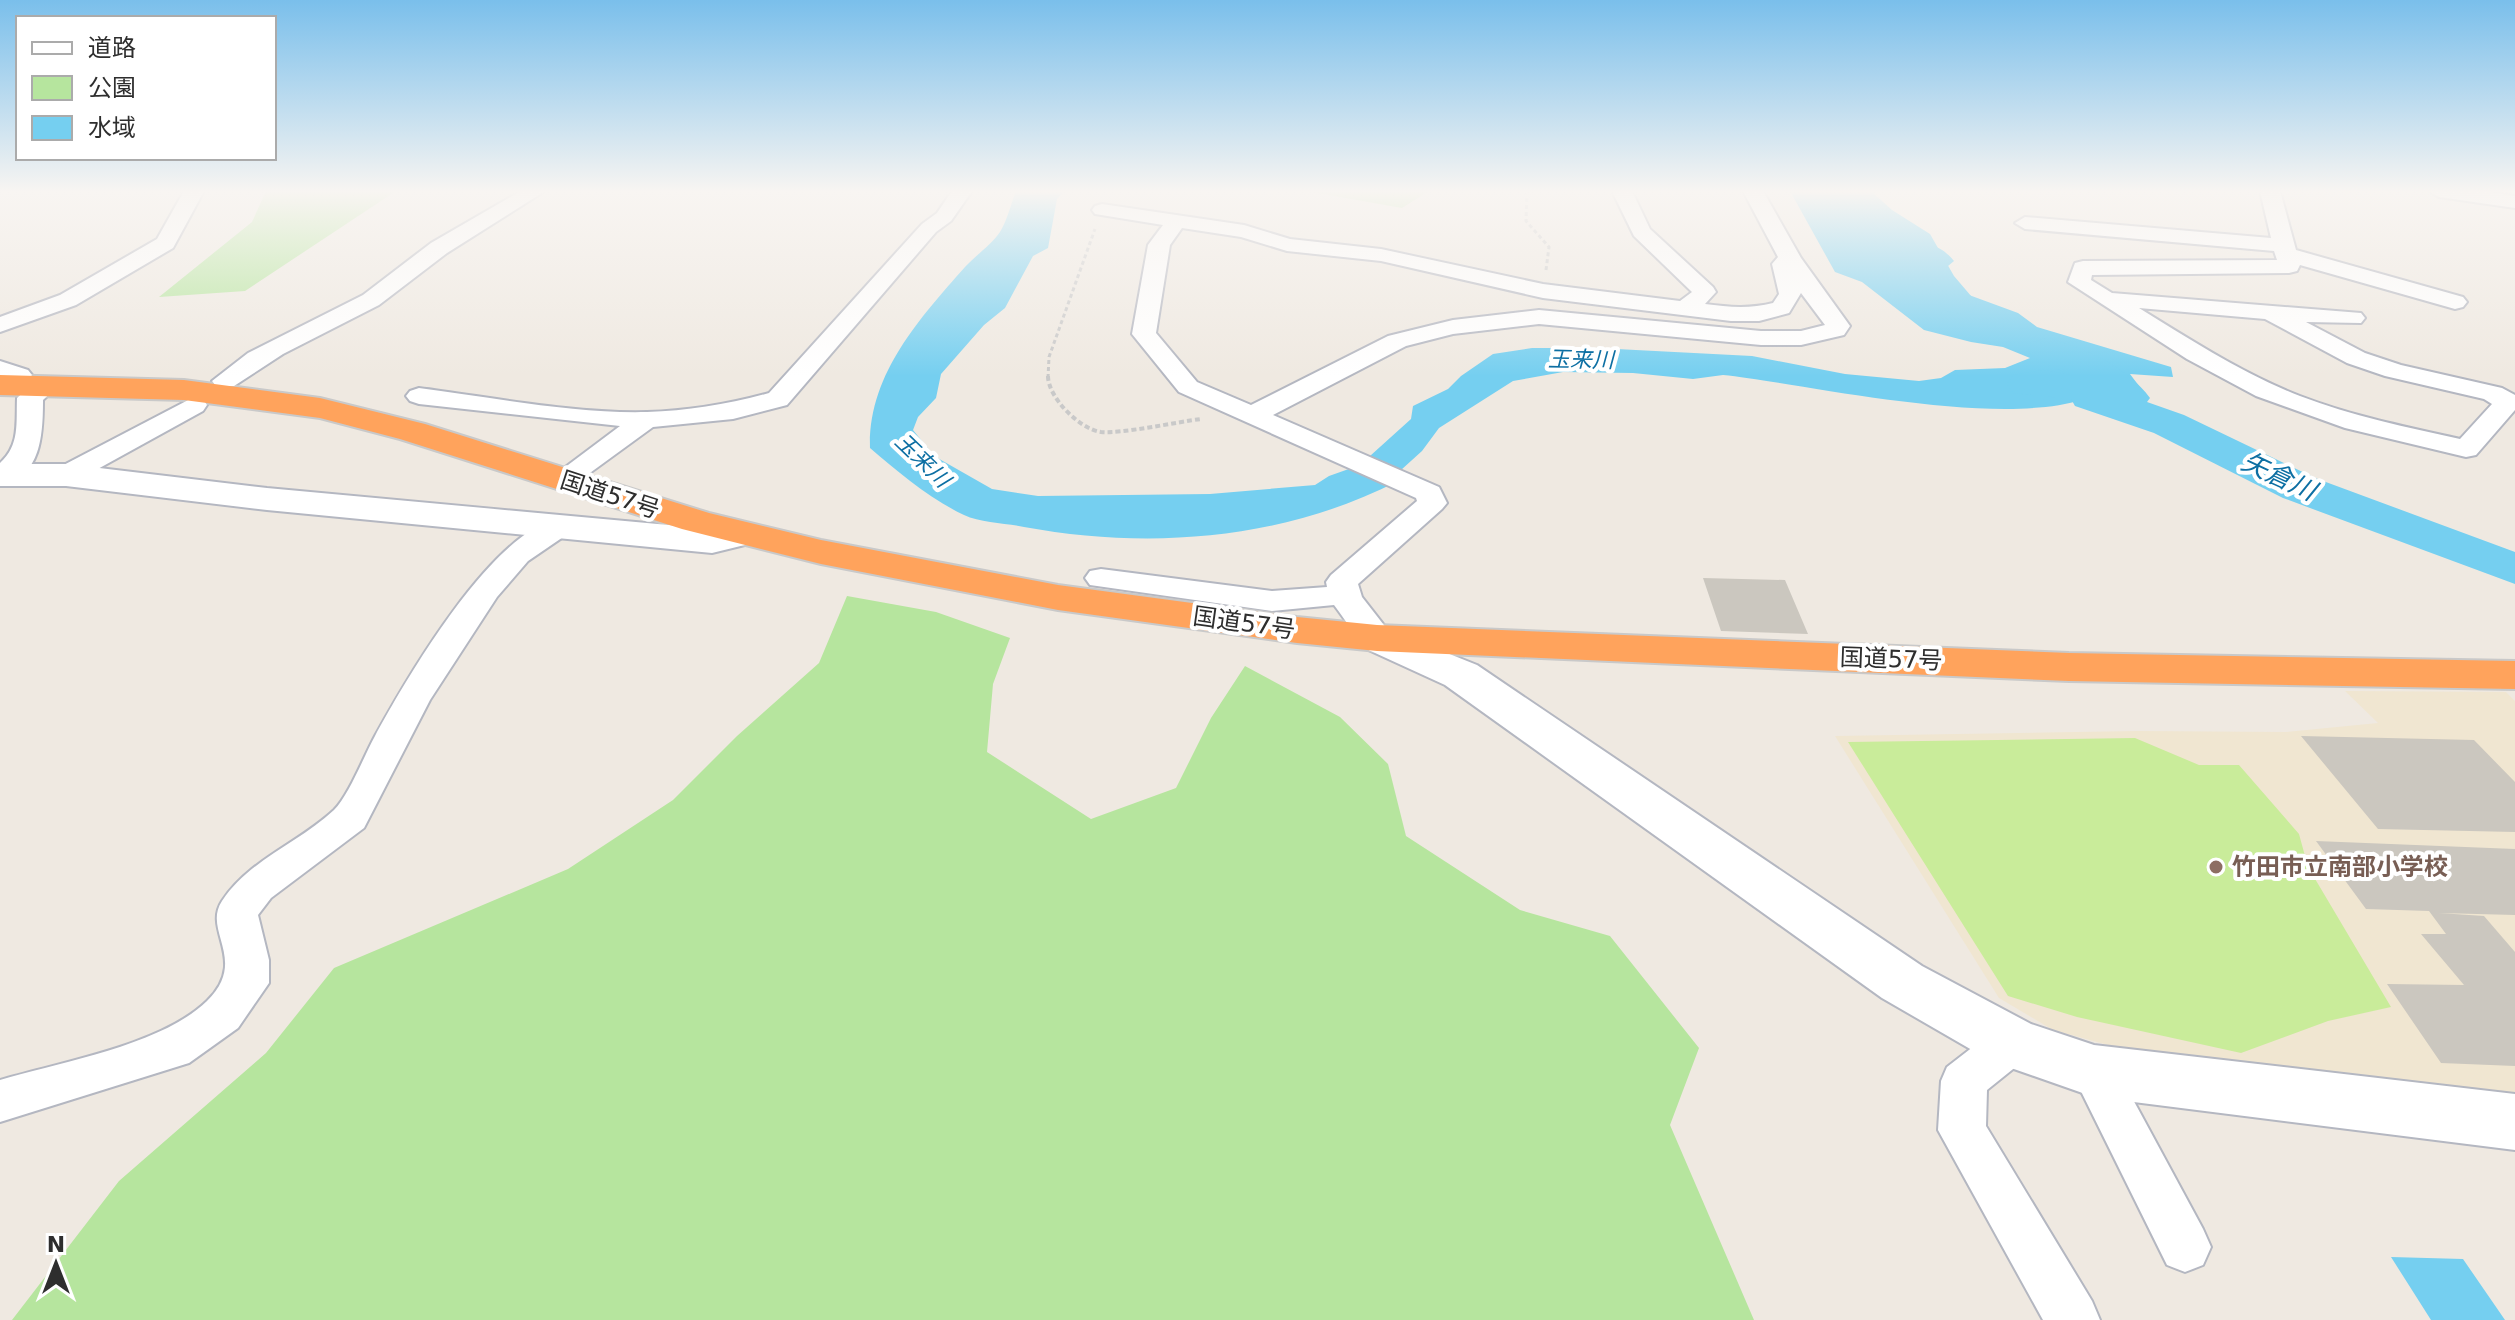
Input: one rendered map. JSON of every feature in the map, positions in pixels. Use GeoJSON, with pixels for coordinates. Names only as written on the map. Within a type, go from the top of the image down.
{"type":"FeatureCollection","features":[{"type":"Feature","properties":{"kind":"highway","name":"国道57号"},"geometry":{"type":"LineString","coordinates":[[14,381],[203,391],[320,408],[417,432],[562,480],[743,534],[856,560],[1040,595],[1295,630],[1377,638],[2069,667],[2515,675]]}},
{"type":"Feature","properties":{"kind":"street"},"geometry":{"type":"LineString","coordinates":[[0,325],[68,300],[149,253]]}},
{"type":"Feature","properties":{"kind":"street"},"geometry":{"type":"LineString","coordinates":[[225,381],[278,346],[381,294],[432,253]]}},
{"type":"Feature","properties":{"kind":"street"},"geometry":{"type":"LineString","coordinates":[[419,396],[555,413],[646,420],[733,411],[778,399],[907,253]]}},
{"type":"Feature","properties":{"kind":"street"},"geometry":{"type":"LineString","coordinates":[[1158,253],[1144,334],[1188,387],[1415,484],[1429,493],[1432,503],[1342,582],[1344,595],[1377,638],[1461,675],[1902,982],[2012,1043],[2094,1071],[2515,1122]]}},
{"type":"Feature","properties":{"kind":"street"},"geometry":{"type":"LineString","coordinates":[[1358,253],[1543,291],[1731,314],[1759,314],[1781,308],[1790,294],[1783,264],[1790,258]]}},
{"type":"Feature","properties":{"kind":"street"},"geometry":{"type":"LineString","coordinates":[[1663,253],[1705,292],[1686,308]]}},
{"type":"Feature","properties":{"kind":"street"},"geometry":{"type":"LineString","coordinates":[[1258,417],[1397,341],[1453,327],[1539,317],[1761,338],[1801,338],[1836,330],[1838,326],[1787,253]]}},
{"type":"Feature","properties":{"kind":"street"},"geometry":{"type":"LineString","coordinates":[[2270,312],[2356,358],[2394,371],[2493,393],[2508,402],[2466,449],[2355,423],[2287,401],[2232,373],[2079,282],[2083,268],[2289,266],[2284,253]]}},
{"type":"Feature","properties":{"kind":"street"},"geometry":{"type":"LineString","coordinates":[[2295,253],[2455,302]]}},
{"type":"Feature","properties":{"kind":"street"},"geometry":{"type":"LineString","coordinates":[[2107,299],[2353,318]]}},
{"type":"Feature","properties":{"kind":"street"},"geometry":{"type":"LineString","coordinates":[[1,475],[22,460],[27,451],[30,398],[14,381]]}},
{"type":"Feature","properties":{"kind":"street"},"geometry":{"type":"LineString","coordinates":[[66,475],[194,405]]}},
{"type":"Feature","properties":{"kind":"street"},"geometry":{"type":"LineString","coordinates":[[562,480],[646,420]]}},
{"type":"Feature","properties":{"kind":"street"},"geometry":{"type":"LineString","coordinates":[[1,475],[66,475],[282,501],[712,541],[743,534]]}},
{"type":"Feature","properties":{"kind":"street"},"geometry":{"type":"LineString","coordinates":[[0,1101],[173,1049],[222,1015],[247,983],[247,960],[237,912],[257,887],[350,818],[413,699],[485,592],[517,554],[558,527]]}},
{"type":"Feature","properties":{"kind":"street"},"geometry":{"type":"LineString","coordinates":[[1101,578],[1272,601],[1344,595]]}},
{"type":"Feature","properties":{"kind":"street"},"geometry":{"type":"LineString","coordinates":[[2012,1043],[1964,1081],[1962,1130],[2073,1320]]}},
{"type":"Feature","properties":{"kind":"street"},"geometry":{"type":"LineString","coordinates":[[2094,1071],[2185,1247]]}},
{"type":"Feature","properties":{"kind":"path"},"geometry":{"type":"LineString","coordinates":[[1087,253],[1049,357],[1048,385],[1066,413],[1099,432],[1258,417]]}},
{"type":"Feature","properties":{"kind":"path"},"geometry":{"type":"LineString","coordinates":[[1543,291],[1548,253]]}},
{"type":"Feature","properties":{"kind":"shaded area","name":"竹田市立南部小学校"},"geometry":{"type":"Polygon","coordinates":[[[2345,691],[2506,692],[2515,701],[2515,1096],[2123,1049],[2053,1030],[1999,998],[1835,736],[2286,732],[2378,723],[2345,691]]]}},
{"type":"Feature","properties":{"kind":"green space"},"geometry":{"type":"Polygon","coordinates":[[[214,253],[303,253],[245,291],[159,297],[214,253]]]}},
{"type":"Feature","properties":{"kind":"green space"},"geometry":{"type":"Polygon","coordinates":[[[847,596],[936,612],[1010,638],[993,684],[987,752],[1091,819],[1176,788],[1211,718],[1245,666],[1340,717],[1388,764],[1406,836],[1520,910],[1610,936],[1699,1048],[1670,1125],[1754,1320],[12,1320],[119,1181],[266,1053],[334,968],[568,869],[673,800],[737,736],[819,663],[847,596]]]}},
{"type":"Feature","properties":{"kind":"green space"},"geometry":{"type":"Polygon","coordinates":[[[2135,738],[2199,765],[2239,765],[2299,834],[2308,867],[2391,1007],[2328,1021],[2241,1053],[2077,1017],[2008,996],[1848,742],[2135,738]]]}},
{"type":"Feature","properties":{"kind":"water"},"geometry":{"type":"Polygon","coordinates":[[[980,253],[1039,253],[1033,256],[1005,308],[984,325],[941,374],[936,398],[918,417],[913,430],[934,456],[992,489],[1038,496],[1210,494],[1315,485],[1329,476],[1360,465],[1411,419],[1413,406],[1448,389],[1493,354],[1532,348],[1752,356],[1845,374],[1919,381],[1941,378],[1955,370],[2005,368],[2030,358],[2003,347],[1924,330],[1862,282],[1835,272],[1824,253],[1946,253],[1954,261],[1942,271],[1950,288],[2018,313],[2037,327],[2171,367],[2173,377],[2130,374],[2139,386],[2116,380],[2086,398],[2042,407],[1988,409],[1869,397],[1723,375],[1693,379],[1633,373],[1563,372],[1513,381],[1439,428],[1422,451],[1401,470],[1398,481],[1354,501],[1309,516],[1262,528],[1215,535],[1119,538],[1072,534],[971,518],[939,501],[870,448],[872,421],[887,372],[914,328],[980,253]]]}},
{"type":"Feature","properties":{"kind":"water"},"geometry":{"type":"Polygon","coordinates":[[[2391,1257],[2463,1259],[2505,1320],[2431,1320],[2391,1257]]]}},
{"type":"Feature","properties":{"kind":"building"},"geometry":{"type":"Polygon","coordinates":[[[1703,578],[1785,580],[1808,634],[1721,631],[1703,578]]]}},
{"type":"Feature","properties":{"kind":"building"},"geometry":{"type":"Polygon","coordinates":[[[2301,736],[2474,740],[2515,782],[2515,832],[2378,829],[2301,736]]]}},
{"type":"Feature","properties":{"kind":"building"},"geometry":{"type":"Polygon","coordinates":[[[2316,841],[2515,849],[2515,915],[2439,913],[2484,916],[2515,952],[2515,1066],[2441,1063],[2387,984],[2464,985],[2421,934],[2446,934],[2429,911],[2366,909],[2316,841]]]}},
{"type":"Feature","properties":{"kind":"waterway","name":"玉来川"},"geometry":{"type":"LineString","coordinates":[[1924,253],[1939,281],[1959,303]]}},
{"type":"Feature","properties":{"kind":"waterway","name":"玉来川"},"geometry":{"type":"LineString","coordinates":[[2027,384],[2044,382],[2129,398],[2091,369],[2047,350]]}},
{"type":"Feature","properties":{"kind":"waterway","name":"矢倉川"},"geometry":{"type":"LineString","coordinates":[[2090,397],[2169,424],[2299,488],[2515,569]]}},
{"type":"Feature","properties":{"kind":"place","name":"竹田市立南部小学校"},"geometry":{"type":"Point","coordinates":[2216,867]}}]}
